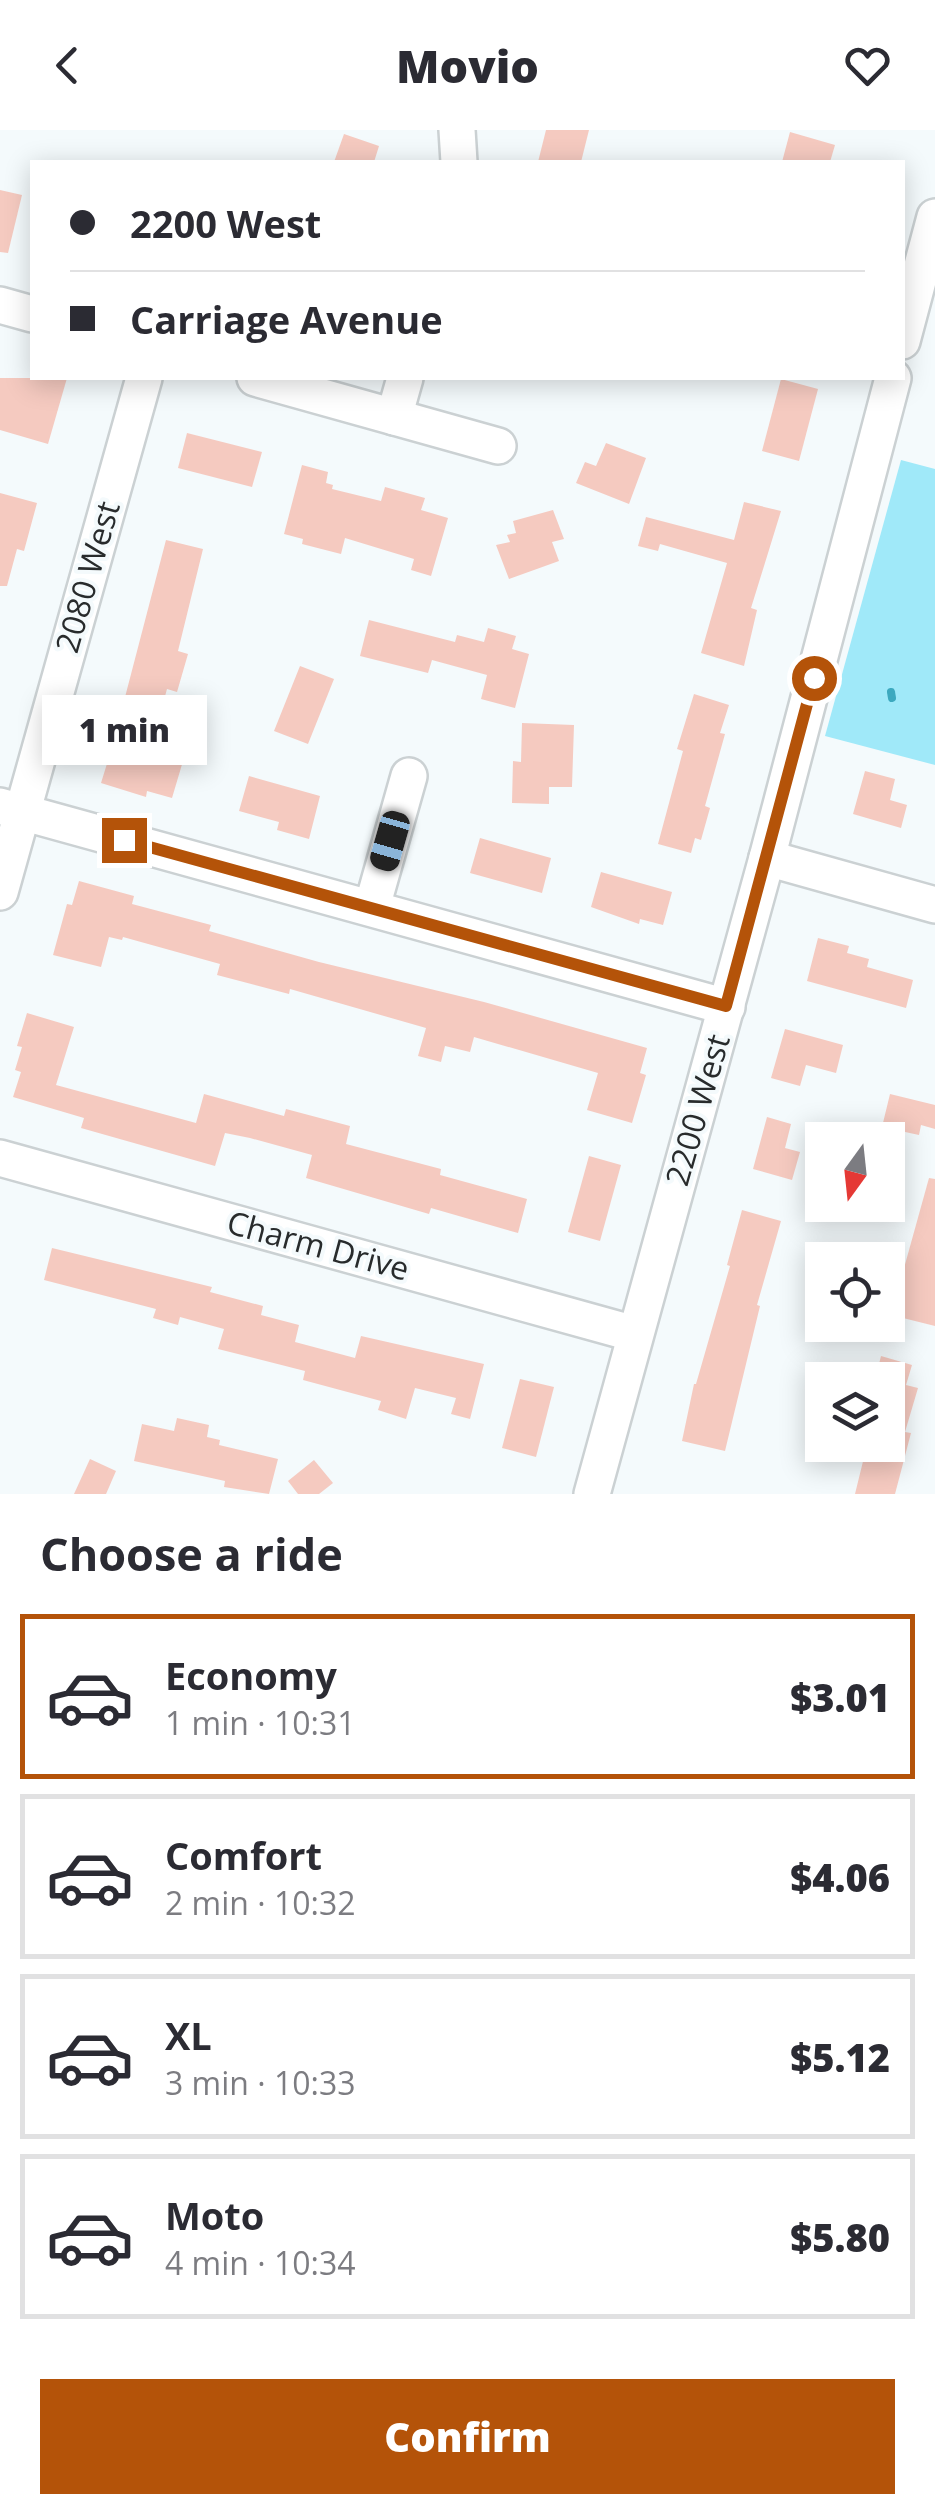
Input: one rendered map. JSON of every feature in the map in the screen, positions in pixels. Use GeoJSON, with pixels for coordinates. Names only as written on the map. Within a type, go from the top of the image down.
{"type":"FeatureCollection","features":[{"type":"Feature","properties":{"kind":"street"},"geometry":{"type":"LineString","coordinates":[[457,130],[460,160]]}},
{"type":"Feature","properties":{"kind":"street"},"geometry":{"type":"LineString","coordinates":[[905,330],[935,216]]}},
{"type":"Feature","properties":{"kind":"street"},"geometry":{"type":"LineString","coordinates":[[0,305],[30,313]]}},
{"type":"Feature","properties":{"kind":"street","name":"2080 West"},"geometry":{"type":"LineString","coordinates":[[0,892],[11,810],[143,380]]}},
{"type":"Feature","properties":{"kind":"street"},"geometry":{"type":"LineString","coordinates":[[262,380],[498,446]]}},
{"type":"Feature","properties":{"kind":"street"},"geometry":{"type":"LineString","coordinates":[[394,417],[403,380]]}},
{"type":"Feature","properties":{"kind":"street","name":"2200 West"},"geometry":{"type":"LineString","coordinates":[[592,1494],[768,858],[892,380]]}},
{"type":"Feature","properties":{"kind":"street"},"geometry":{"type":"LineString","coordinates":[[372,907],[409,776]]}},
{"type":"Feature","properties":{"kind":"street"},"geometry":{"type":"LineString","coordinates":[[11,810],[726,1006]]}},
{"type":"Feature","properties":{"kind":"street"},"geometry":{"type":"LineString","coordinates":[[768,858],[935,905]]}},
{"type":"Feature","properties":{"kind":"street","name":"Charm Drive"},"geometry":{"type":"LineString","coordinates":[[0,1158],[635,1334]]}},
{"type":"Feature","properties":{"kind":"shaded area"},"geometry":{"type":"Polygon","coordinates":[[[901,460],[935,469],[935,765],[825,736],[901,460]]]}},
{"type":"Feature","properties":{"kind":"building"},"geometry":{"type":"Polygon","coordinates":[[[546,130],[589,130],[582,160],[538,160],[546,130]]]}},
{"type":"Feature","properties":{"kind":"building"},"geometry":{"type":"Polygon","coordinates":[[[790,132],[835,145],[831,160],[783,160],[790,132]]]}},
{"type":"Feature","properties":{"kind":"building"},"geometry":{"type":"Polygon","coordinates":[[[344,134],[379,146],[375,160],[335,160],[344,134]]]}},
{"type":"Feature","properties":{"kind":"building"},"geometry":{"type":"Polygon","coordinates":[[[0,190],[22,195],[8,253],[0,252],[0,190]]]}},
{"type":"Feature","properties":{"kind":"building"},"geometry":{"type":"Polygon","coordinates":[[[0,378],[66,380],[48,444],[0,430],[0,378]]]}},
{"type":"Feature","properties":{"kind":"building"},"geometry":{"type":"Polygon","coordinates":[[[781,380],[818,389],[799,461],[762,451],[781,380]]]}},
{"type":"Feature","properties":{"kind":"building"},"geometry":{"type":"Polygon","coordinates":[[[187,433],[262,452],[252,487],[178,468],[187,433]]]}},
{"type":"Feature","properties":{"kind":"building"},"geometry":{"type":"Polygon","coordinates":[[[606,443],[646,458],[629,504],[576,483],[585,462],[596,466],[606,443]]]}},
{"type":"Feature","properties":{"kind":"building"},"geometry":{"type":"Polygon","coordinates":[[[302,465],[328,472],[326,483],[333,485],[332,489],[381,501],[385,487],[425,498],[421,510],[448,518],[431,576],[411,570],[414,559],[345,538],[341,554],[302,544],[303,539],[284,534],[302,465]]]}},
{"type":"Feature","properties":{"kind":"building"},"geometry":{"type":"Polygon","coordinates":[[[0,493],[37,503],[24,551],[17,549],[7,586],[0,586],[0,493]]]}},
{"type":"Feature","properties":{"kind":"building"},"geometry":{"type":"Polygon","coordinates":[[[744,502],[781,511],[751,608],[757,610],[744,666],[701,653],[727,563],[660,544],[658,551],[638,546],[646,517],[734,540],[744,502]]]}},
{"type":"Feature","properties":{"kind":"building"},"geometry":{"type":"Polygon","coordinates":[[[553,510],[564,539],[552,542],[559,561],[509,579],[496,545],[510,542],[507,535],[516,533],[513,521],[553,510]]]}},
{"type":"Feature","properties":{"kind":"building"},"geometry":{"type":"Polygon","coordinates":[[[166,540],[203,549],[178,651],[188,654],[177,692],[167,689],[161,711],[124,701],[166,540]]]}},
{"type":"Feature","properties":{"kind":"building"},"geometry":{"type":"Polygon","coordinates":[[[369,620],[455,642],[457,635],[484,642],[488,628],[516,636],[512,649],[529,654],[515,708],[481,699],[487,675],[432,660],[428,673],[360,656],[369,620]]]}},
{"type":"Feature","properties":{"kind":"building"},"geometry":{"type":"Polygon","coordinates":[[[300,666],[334,679],[308,744],[274,731],[300,666]]]}},
{"type":"Feature","properties":{"kind":"building"},"geometry":{"type":"Polygon","coordinates":[[[694,694],[729,705],[705,806],[710,808],[701,840],[695,838],[691,853],[658,844],[683,751],[677,749],[694,694]]]}},
{"type":"Feature","properties":{"kind":"building"},"geometry":{"type":"Polygon","coordinates":[[[522,723],[574,725],[572,787],[549,787],[549,804],[512,803],[513,761],[521,762],[522,723]]]}},
{"type":"Feature","properties":{"kind":"building"},"geometry":{"type":"Polygon","coordinates":[[[114,741],[183,761],[172,798],[147,791],[146,797],[101,783],[114,741]]]}},
{"type":"Feature","properties":{"kind":"building"},"geometry":{"type":"Polygon","coordinates":[[[865,771],[895,779],[890,800],[907,805],[901,828],[853,814],[865,771]]]}},
{"type":"Feature","properties":{"kind":"building"},"geometry":{"type":"Polygon","coordinates":[[[249,776],[320,796],[309,839],[277,830],[279,822],[239,811],[249,776]]]}},
{"type":"Feature","properties":{"kind":"building"},"geometry":{"type":"Polygon","coordinates":[[[480,838],[551,858],[542,893],[470,873],[480,838]]]}},
{"type":"Feature","properties":{"kind":"building"},"geometry":{"type":"Polygon","coordinates":[[[601,872],[672,892],[663,925],[640,919],[639,924],[591,907],[601,872]]]}},
{"type":"Feature","properties":{"kind":"building"},"geometry":{"type":"Polygon","coordinates":[[[79,881],[134,896],[132,904],[211,925],[209,931],[647,1048],[640,1073],[646,1075],[632,1123],[587,1110],[598,1073],[474,1037],[470,1052],[445,1046],[441,1062],[418,1056],[426,1028],[290,989],[289,994],[217,975],[220,964],[123,937],[109,937],[101,967],[53,955],[67,904],[72,905],[79,881]]]}},
{"type":"Feature","properties":{"kind":"building"},"geometry":{"type":"Polygon","coordinates":[[[818,938],[849,946],[847,953],[869,959],[867,967],[913,980],[906,1008],[807,981],[818,938]]]}},
{"type":"Feature","properties":{"kind":"building"},"geometry":{"type":"Polygon","coordinates":[[[27,1013],[74,1027],[56,1085],[196,1123],[204,1094],[284,1116],[286,1109],[350,1126],[346,1144],[441,1169],[440,1175],[527,1199],[518,1233],[431,1208],[429,1214],[306,1178],[312,1155],[250,1138],[225,1133],[215,1166],[81,1128],[84,1118],[13,1097],[21,1072],[15,1070],[22,1047],[17,1046],[27,1013]]]}},
{"type":"Feature","properties":{"kind":"building"},"geometry":{"type":"Polygon","coordinates":[[[785,1029],[843,1045],[836,1073],[806,1065],[800,1086],[771,1078],[785,1029]]]}},
{"type":"Feature","properties":{"kind":"building"},"geometry":{"type":"Polygon","coordinates":[[[890,1094],[935,1105],[935,1129],[921,1125],[919,1135],[905,1132],[905,1122],[883,1122],[890,1094]]]}},
{"type":"Feature","properties":{"kind":"building"},"geometry":{"type":"Polygon","coordinates":[[[767,1117],[791,1124],[785,1148],[800,1152],[792,1180],[753,1169],[767,1117]]]}},
{"type":"Feature","properties":{"kind":"building"},"geometry":{"type":"Polygon","coordinates":[[[589,1156],[621,1165],[600,1241],[568,1232],[589,1156]]]}},
{"type":"Feature","properties":{"kind":"building"},"geometry":{"type":"Polygon","coordinates":[[[929,1178],[935,1179],[935,1326],[905,1318],[905,1265],[929,1178]]]}},
{"type":"Feature","properties":{"kind":"building"},"geometry":{"type":"Polygon","coordinates":[[[742,1210],[781,1221],[757,1305],[760,1306],[725,1451],[682,1441],[742,1210]]]}},
{"type":"Feature","properties":{"kind":"building"},"geometry":{"type":"Polygon","coordinates":[[[52,1248],[212,1287],[210,1292],[263,1306],[261,1315],[299,1325],[295,1342],[355,1358],[361,1336],[484,1364],[470,1419],[451,1414],[456,1398],[415,1388],[406,1419],[378,1410],[381,1401],[303,1380],[305,1371],[218,1349],[224,1329],[180,1317],[178,1325],[153,1318],[156,1309],[44,1280],[52,1248]]]}},
{"type":"Feature","properties":{"kind":"building"},"geometry":{"type":"Polygon","coordinates":[[[881,1356],[902,1362],[880,1362],[881,1356]]]}},
{"type":"Feature","properties":{"kind":"building"},"geometry":{"type":"Polygon","coordinates":[[[905,1363],[912,1365],[906,1385],[918,1388],[905,1432],[905,1363]]]}},
{"type":"Feature","properties":{"kind":"building"},"geometry":{"type":"Polygon","coordinates":[[[520,1379],[554,1387],[536,1457],[502,1448],[520,1379]]]}},
{"type":"Feature","properties":{"kind":"building"},"geometry":{"type":"Polygon","coordinates":[[[177,1418],[209,1425],[207,1437],[220,1440],[219,1445],[278,1459],[269,1494],[224,1487],[225,1481],[134,1461],[142,1424],[174,1431],[177,1418]]]}},
{"type":"Feature","properties":{"kind":"building"},"geometry":{"type":"Polygon","coordinates":[[[905,1432],[911,1433],[905,1456],[905,1432]]]}},
{"type":"Feature","properties":{"kind":"building"},"geometry":{"type":"Polygon","coordinates":[[[90,1459],[116,1471],[106,1494],[74,1494],[90,1459]]]}},
{"type":"Feature","properties":{"kind":"building"},"geometry":{"type":"Polygon","coordinates":[[[314,1460],[333,1483],[319,1494],[298,1494],[288,1481],[314,1460]]]}},
{"type":"Feature","properties":{"kind":"building"},"geometry":{"type":"Polygon","coordinates":[[[863,1462],[903,1462],[895,1494],[855,1494],[863,1462]]]}},
{"type":"Feature","properties":{"kind":"waterway"},"geometry":{"type":"LineString","coordinates":[[891,692],[892,698]]}},
{"type":"Feature","properties":{"kind":"route"},"geometry":{"type":"LineString","coordinates":[[124,840],[726,1006],[814,678]]}}]}
